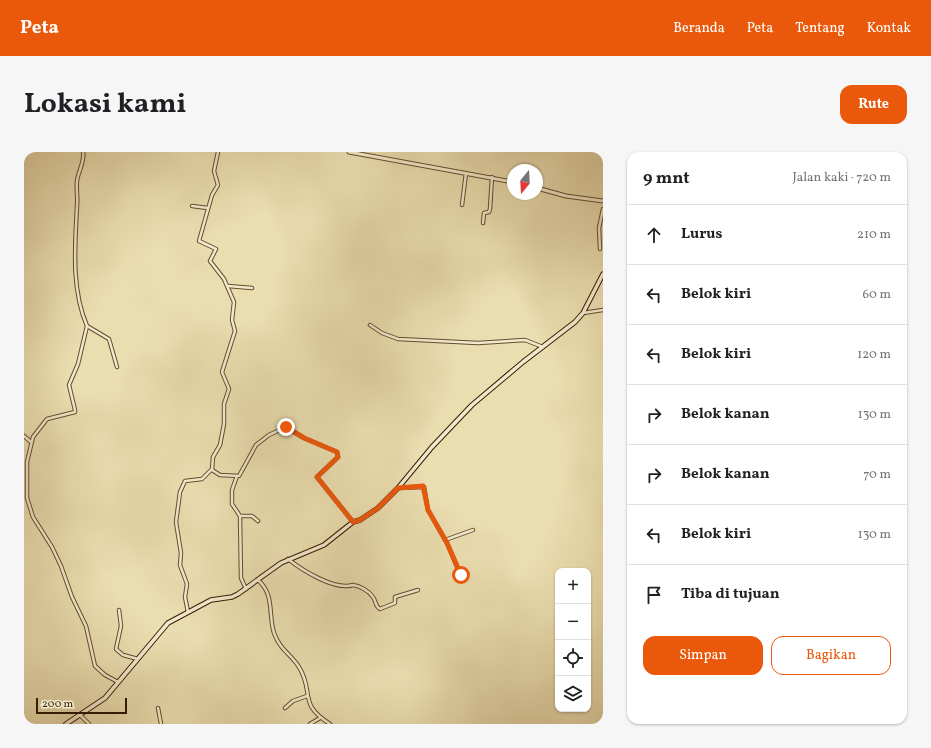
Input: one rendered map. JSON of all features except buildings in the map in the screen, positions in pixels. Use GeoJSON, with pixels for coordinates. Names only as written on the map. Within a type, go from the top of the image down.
{"type":"FeatureCollection","features":[{"type":"Feature","properties":{"kind":"main road"},"geometry":{"type":"LineString","coordinates":[[66,724],[72,723],[105,698],[139,659],[165,625],[211,600],[232,597],[247,589],[273,568],[288,559],[324,545],[353,522],[360,520],[378,508],[398,488],[432,447],[472,404],[568,328],[583,313],[603,274]]}},
{"type":"Feature","properties":{"kind":"street"},"geometry":{"type":"LineString","coordinates":[[83,152],[83,158],[77,180],[76,260],[78,294],[84,320],[87,326],[109,339],[117,367]]}},
{"type":"Feature","properties":{"kind":"street"},"geometry":{"type":"LineString","coordinates":[[218,152],[214,171],[218,185],[212,194],[199,241],[216,248],[210,261],[228,286],[234,302],[232,320],[235,331],[223,370],[223,377],[230,389],[224,404],[224,424],[220,444],[213,456],[212,468],[214,473],[218,475],[237,476]]}},
{"type":"Feature","properties":{"kind":"street"},"geometry":{"type":"LineString","coordinates":[[349,152],[507,181]]}},
{"type":"Feature","properties":{"kind":"street"},"geometry":{"type":"LineString","coordinates":[[462,205],[466,172]]}},
{"type":"Feature","properties":{"kind":"street"},"geometry":{"type":"LineString","coordinates":[[483,223],[484,213],[489,212],[490,209],[492,177]]}},
{"type":"Feature","properties":{"kind":"street"},"geometry":{"type":"LineString","coordinates":[[543,190],[566,196],[603,201]]}},
{"type":"Feature","properties":{"kind":"street"},"geometry":{"type":"LineString","coordinates":[[192,206],[208,208]]}},
{"type":"Feature","properties":{"kind":"street"},"geometry":{"type":"LineString","coordinates":[[600,249],[599,228],[603,209]]}},
{"type":"Feature","properties":{"kind":"street"},"geometry":{"type":"LineString","coordinates":[[228,286],[252,288]]}},
{"type":"Feature","properties":{"kind":"street"},"geometry":{"type":"LineString","coordinates":[[583,313],[603,310]]}},
{"type":"Feature","properties":{"kind":"street"},"geometry":{"type":"LineString","coordinates":[[370,325],[382,333],[398,339],[478,343],[525,340],[543,347]]}},
{"type":"Feature","properties":{"kind":"street"},"geometry":{"type":"LineString","coordinates":[[87,326],[78,364],[69,385],[75,412],[47,420],[35,432],[31,442],[26,482],[27,498],[33,517],[55,554],[72,597],[86,626],[95,666],[105,675],[118,682]]}},
{"type":"Feature","properties":{"kind":"street"},"geometry":{"type":"LineString","coordinates":[[247,589],[241,578],[240,516],[232,504],[232,490],[237,476],[241,474],[246,461],[259,442],[271,433],[287,427],[304,438],[337,452],[338,457],[317,477],[353,522]]}},
{"type":"Feature","properties":{"kind":"street"},"geometry":{"type":"LineString","coordinates":[[24,436],[31,442]]}},
{"type":"Feature","properties":{"kind":"street"},"geometry":{"type":"LineString","coordinates":[[188,612],[185,598],[187,584],[180,564],[181,553],[176,522],[177,512],[185,481],[202,479],[212,468]]}},
{"type":"Feature","properties":{"kind":"street"},"geometry":{"type":"LineString","coordinates":[[398,488],[424,487],[428,510],[445,540],[462,579]]}},
{"type":"Feature","properties":{"kind":"street"},"geometry":{"type":"LineString","coordinates":[[240,516],[252,516],[258,521]]}},
{"type":"Feature","properties":{"kind":"street"},"geometry":{"type":"LineString","coordinates":[[445,540],[473,530]]}},
{"type":"Feature","properties":{"kind":"street"},"geometry":{"type":"LineString","coordinates":[[288,559],[305,572],[336,585],[353,585],[360,588],[372,596],[377,607],[380,609],[395,603],[395,597],[418,590]]}},
{"type":"Feature","properties":{"kind":"street"},"geometry":{"type":"LineString","coordinates":[[258,580],[264,585],[270,596],[272,625],[277,641],[281,649],[301,670],[309,704],[320,718],[330,724]]}},
{"type":"Feature","properties":{"kind":"street"},"geometry":{"type":"LineString","coordinates":[[119,610],[121,626],[116,649],[123,655],[139,659]]}},
{"type":"Feature","properties":{"kind":"street"},"geometry":{"type":"LineString","coordinates":[[285,708],[293,701],[307,696]]}},
{"type":"Feature","properties":{"kind":"street"},"geometry":{"type":"LineString","coordinates":[[158,708],[161,724]]}},
{"type":"Feature","properties":{"kind":"street"},"geometry":{"type":"LineString","coordinates":[[80,716],[89,724]]}},
{"type":"Feature","properties":{"kind":"street"},"geometry":{"type":"LineString","coordinates":[[310,724],[320,718]]}},
{"type":"Feature","properties":{"kind":"route"},"geometry":{"type":"LineString","coordinates":[[286,427],[304,438],[337,452],[338,457],[319,473],[317,477],[353,522],[360,520],[378,508],[398,488],[423,486],[428,510],[447,543],[454,562],[461,575]]}}]}
